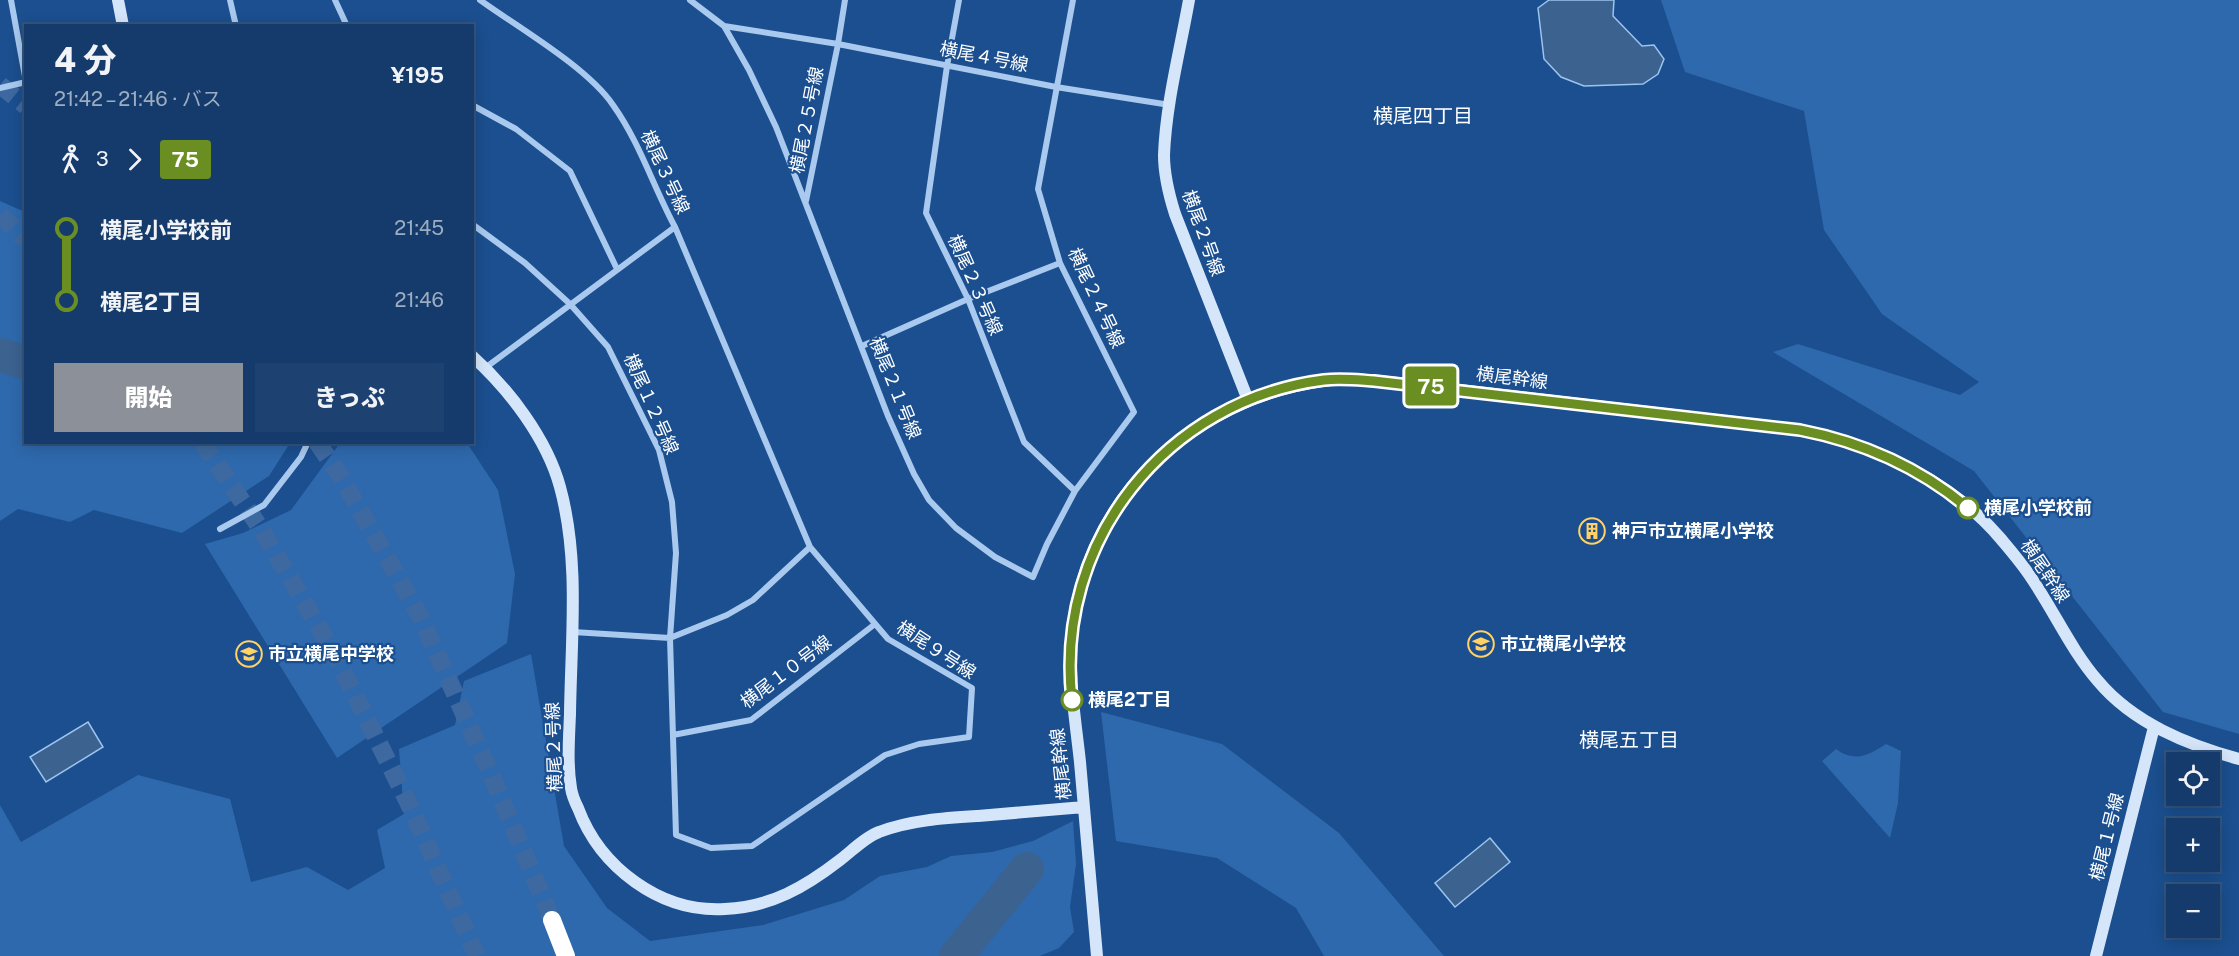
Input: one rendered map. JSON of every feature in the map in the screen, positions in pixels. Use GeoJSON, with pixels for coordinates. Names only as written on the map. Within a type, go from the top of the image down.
{"type":"FeatureCollection","features":[{"type":"Feature","properties":{"kind":"highway"},"geometry":{"type":"LineString","coordinates":[[552,920],[566,956]]}},
{"type":"Feature","properties":{"kind":"street"},"geometry":{"type":"LineString","coordinates":[[10,0],[24,72]]}},
{"type":"Feature","properties":{"kind":"street"},"geometry":{"type":"LineString","coordinates":[[118,0],[123,24]]}},
{"type":"Feature","properties":{"kind":"street"},"geometry":{"type":"LineString","coordinates":[[230,0],[236,24]]}},
{"type":"Feature","properties":{"kind":"street"},"geometry":{"type":"LineString","coordinates":[[335,0],[345,24]]}},
{"type":"Feature","properties":{"kind":"street","name":"横尾３号線"},"geometry":{"type":"LineString","coordinates":[[480,0],[561,57],[605,94],[636,141],[675,227],[485,368]]}},
{"type":"Feature","properties":{"kind":"street","name":"横尾２１号線"},"geometry":{"type":"LineString","coordinates":[[690,0],[724,26],[749,70],[776,127],[888,416],[914,474],[928,500],[956,528],[995,557],[1033,578],[1047,544],[1075,491],[1134,412]]}},
{"type":"Feature","properties":{"kind":"street"},"geometry":{"type":"LineString","coordinates":[[838,44],[845,0]]}},
{"type":"Feature","properties":{"kind":"street","name":"横尾２３号線"},"geometry":{"type":"LineString","coordinates":[[959,0],[926,213],[968,299],[1024,442],[1075,491]]}},
{"type":"Feature","properties":{"kind":"street","name":"横尾２４号線"},"geometry":{"type":"LineString","coordinates":[[1073,0],[1038,189],[1060,263],[1134,412]]}},
{"type":"Feature","properties":{"kind":"street","name":"横尾２号線"},"geometry":{"type":"LineString","coordinates":[[1189,0],[1170,105],[1164,157],[1167,189],[1178,223],[1248,400]]}},
{"type":"Feature","properties":{"kind":"street","name":"横尾４号線"},"geometry":{"type":"LineString","coordinates":[[724,26],[838,44],[1056,87],[1170,105]]}},
{"type":"Feature","properties":{"kind":"street","name":"横尾２５号線"},"geometry":{"type":"LineString","coordinates":[[805,203],[838,44]]}},
{"type":"Feature","properties":{"kind":"street"},"geometry":{"type":"LineString","coordinates":[[0,88],[24,82]]}},
{"type":"Feature","properties":{"kind":"street"},"geometry":{"type":"LineString","coordinates":[[474,106],[516,129],[570,171],[617,269]]}},
{"type":"Feature","properties":{"kind":"street","name":"横尾１２号線"},"geometry":{"type":"LineString","coordinates":[[474,225],[525,263],[570,304],[608,347],[659,450],[672,502],[676,553],[670,638]]}},
{"type":"Feature","properties":{"kind":"street","name":"横尾９号線"},"geometry":{"type":"LineString","coordinates":[[670,638],[676,836],[711,848],[752,846],[885,755],[919,744],[969,737],[972,688],[888,639],[810,547],[675,227]]}},
{"type":"Feature","properties":{"kind":"street"},"geometry":{"type":"LineString","coordinates":[[861,346],[968,299],[1060,263]]}},
{"type":"Feature","properties":{"kind":"street","name":"横尾２号線"},"geometry":{"type":"LineString","coordinates":[[474,358],[521,409],[551,462],[560,486],[572,561],[569,757],[571,790],[585,827],[617,868],[633,882],[669,899],[697,907],[725,909],[774,901],[811,882],[876,833],[934,819],[1084,807]]}},
{"type":"Feature","properties":{"kind":"street","name":"横尾幹線"},"geometry":{"type":"LineString","coordinates":[[1097,956],[1070,680],[1075,612],[1095,546],[1106,525],[1149,466],[1184,436],[1222,412],[1248,400],[1278,390],[1324,380],[1374,381],[1800,430],[1854,444],[1913,470],[1959,501],[2000,537],[2034,580],[2098,682],[2126,708],[2154,727],[2239,759]]}},
{"type":"Feature","properties":{"kind":"street"},"geometry":{"type":"LineString","coordinates":[[220,529],[264,505],[301,457],[307,444]]}},
{"type":"Feature","properties":{"kind":"street"},"geometry":{"type":"LineString","coordinates":[[571,632],[670,638],[727,615],[753,600],[810,547]]}},
{"type":"Feature","properties":{"kind":"street","name":"横尾１０号線"},"geometry":{"type":"LineString","coordinates":[[673,735],[751,720],[875,624]]}},
{"type":"Feature","properties":{"kind":"street","name":"横尾１号線"},"geometry":{"type":"LineString","coordinates":[[2096,956],[2154,727]]}},
{"type":"Feature","properties":{"kind":"shaded area"},"geometry":{"type":"Polygon","coordinates":[[[1549,0],[1614,0],[1613,16],[1642,46],[1654,45],[1664,59],[1658,74],[1643,84],[1584,86],[1561,77],[1544,59],[1538,8],[1549,0]]]}},
{"type":"Feature","properties":{"kind":"shaded area"},"geometry":{"type":"Polygon","coordinates":[[[1661,0],[2239,0],[2239,734],[2163,712],[1974,471],[1773,352],[1798,344],[1960,395],[1979,382],[1882,314],[1824,230],[1804,111],[1685,72],[1661,0]]]}},
{"type":"Feature","properties":{"kind":"shaded area"},"geometry":{"type":"Polygon","coordinates":[[[0,201],[24,212],[24,444],[289,444],[269,476],[182,533],[94,510],[70,522],[18,509],[0,521],[0,201]]]}},
{"type":"Feature","properties":{"kind":"shaded area"},"geometry":{"type":"Polygon","coordinates":[[[339,444],[468,444],[498,490],[515,574],[507,643],[337,758],[205,544],[243,533],[291,510],[339,444]]]}},
{"type":"Feature","properties":{"kind":"shaded area"},"geometry":{"type":"Polygon","coordinates":[[[531,654],[564,846],[607,908],[650,941],[763,925],[844,900],[880,876],[927,867],[951,856],[992,852],[1033,841],[1073,821],[1076,864],[1070,907],[1074,932],[1059,948],[1040,956],[0,956],[0,805],[21,842],[138,775],[230,799],[251,882],[307,867],[348,890],[385,868],[377,830],[404,814],[399,749],[455,725],[464,681],[531,654]]]}},
{"type":"Feature","properties":{"kind":"shaded area"},"geometry":{"type":"Polygon","coordinates":[[[1101,712],[1222,744],[1339,833],[1444,956],[1324,956],[1296,908],[1217,858],[1116,841],[1101,712]]]}},
{"type":"Feature","properties":{"kind":"shaded area"},"geometry":{"type":"Polygon","coordinates":[[[88,722],[103,747],[46,782],[30,757],[88,722]]]}},
{"type":"Feature","properties":{"kind":"shaded area"},"geometry":{"type":"Polygon","coordinates":[[[1886,744],[1901,751],[1898,803],[1890,838],[1822,761],[1836,749],[1849,756],[1862,756],[1886,744]]]}},
{"type":"Feature","properties":{"kind":"shaded area"},"geometry":{"type":"Polygon","coordinates":[[[1490,838],[1510,862],[1455,907],[1435,883],[1490,838]]]}},
{"type":"Feature","properties":{"kind":"waterway"},"geometry":{"type":"LineString","coordinates":[[0,355],[24,362]]}},
{"type":"Feature","properties":{"kind":"waterway"},"geometry":{"type":"LineString","coordinates":[[956,956],[1027,869]]}},
{"type":"Feature","properties":{"kind":"tunnel"},"geometry":{"type":"LineString","coordinates":[[0,85],[24,104]]}},
{"type":"Feature","properties":{"kind":"tunnel"},"geometry":{"type":"LineString","coordinates":[[0,215],[24,238]]}},
{"type":"Feature","properties":{"kind":"tunnel"},"geometry":{"type":"LineString","coordinates":[[203,444],[261,529],[334,653],[409,804],[477,956]]}},
{"type":"Feature","properties":{"kind":"tunnel"},"geometry":{"type":"LineString","coordinates":[[318,444],[341,477],[420,616],[490,772],[552,920]]}},
{"type":"Feature","properties":{"kind":"bus line","name":"75"},"geometry":{"type":"LineString","coordinates":[[1072,700],[1070,680],[1073,628],[1085,573],[1106,525],[1149,466],[1184,436],[1231,407],[1278,390],[1324,380],[1374,381],[1426,386],[1800,430],[1833,437],[1885,456],[1913,470],[1968,508]]}},
{"type":"Feature","properties":{"kind":"place","name":"横尾小学校前"},"geometry":{"type":"Point","coordinates":[1968,508]}},
{"type":"Feature","properties":{"kind":"place","name":"神戸市立横尾小学校"},"geometry":{"type":"Point","coordinates":[1592,531]}},
{"type":"Feature","properties":{"kind":"place","name":"市立横尾小学校"},"geometry":{"type":"Point","coordinates":[1481,644]}},
{"type":"Feature","properties":{"kind":"place","name":"市立横尾中学校"},"geometry":{"type":"Point","coordinates":[249,654]}},
{"type":"Feature","properties":{"kind":"place","name":"横尾2丁目"},"geometry":{"type":"Point","coordinates":[1072,700]}},
{"type":"Feature","properties":{"kind":"district","name":"横尾四丁目"},"geometry":{"type":"Point","coordinates":[1423,116]}},
{"type":"Feature","properties":{"kind":"district","name":"横尾五丁目"},"geometry":{"type":"Point","coordinates":[1629,740]}}]}
